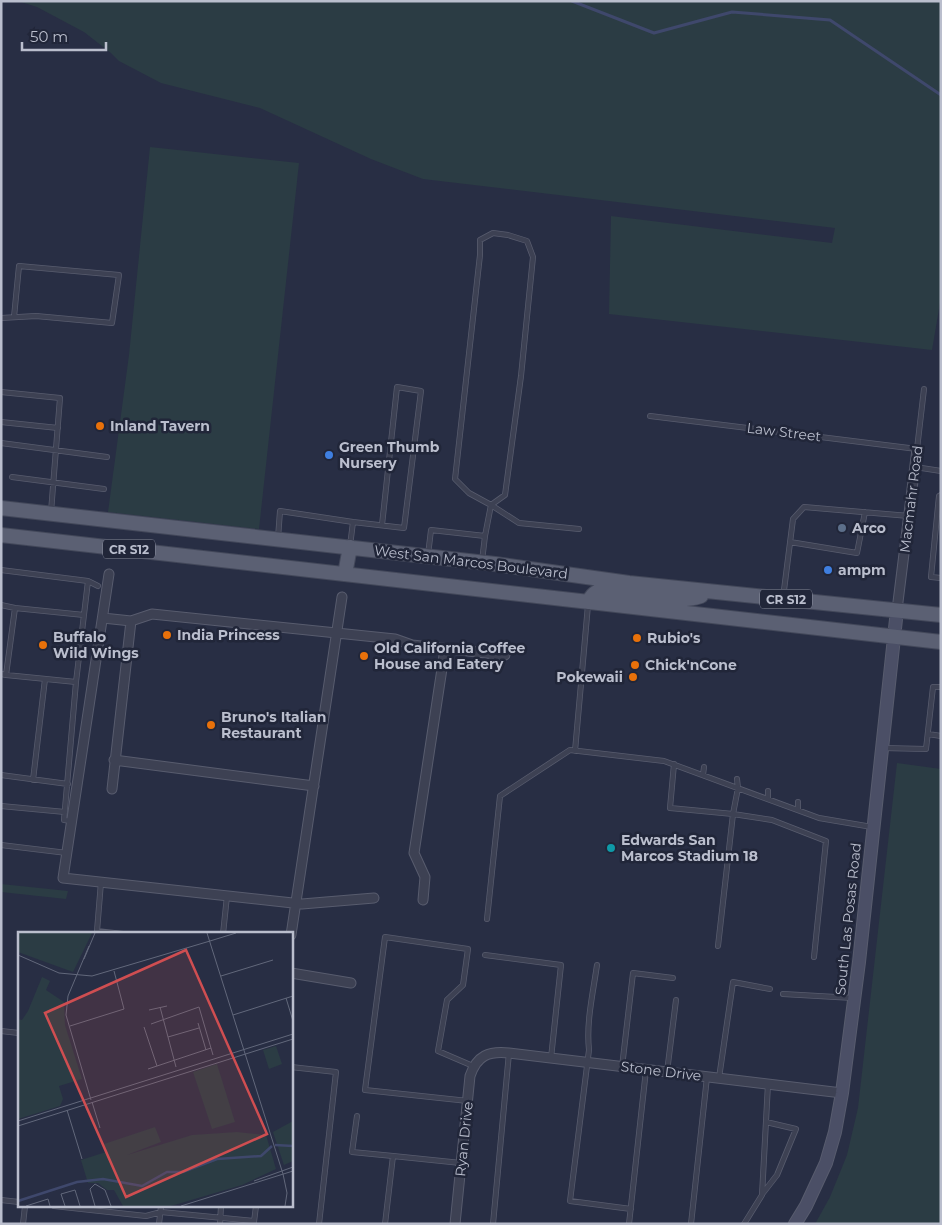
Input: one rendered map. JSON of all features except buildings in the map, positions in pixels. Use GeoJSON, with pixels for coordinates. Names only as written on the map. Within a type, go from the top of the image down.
{"type":"FeatureCollection","features":[{"type":"Feature","properties":{"kind":"main road","name":"West San Marcos Boulevard"},"geometry":{"type":"LineString","coordinates":[[1,508],[481,562],[629,583],[941,615]]}},
{"type":"Feature","properties":{"kind":"main road","name":"West San Marcos Boulevard"},"geometry":{"type":"LineString","coordinates":[[1,535],[941,642]]}},
{"type":"Feature","properties":{"kind":"main road"},"geometry":{"type":"LineString","coordinates":[[345,574],[350,547]]}},
{"type":"Feature","properties":{"kind":"main road"},"geometry":{"type":"LineString","coordinates":[[588,602],[598,591],[672,599],[694,598],[714,592]]}},
{"type":"Feature","properties":{"kind":"main road","name":"South Las Posas Road"},"geometry":{"type":"LineString","coordinates":[[795,1224],[806,1206],[826,1163],[835,1132],[842,1093],[874,827],[897,610]]}},
{"type":"Feature","properties":{"kind":"street","name":"Macmahr Road"},"geometry":{"type":"LineString","coordinates":[[897,610],[917,449]]}},
{"type":"Feature","properties":{"kind":"street"},"geometry":{"type":"LineString","coordinates":[[109,574],[63,878],[296,904],[374,898]]}},
{"type":"Feature","properties":{"kind":"street"},"geometry":{"type":"LineString","coordinates":[[291,932],[342,597]]}},
{"type":"Feature","properties":{"kind":"street"},"geometry":{"type":"LineString","coordinates":[[103,618],[131,621],[152,614],[395,639],[412,646],[505,655]]}},
{"type":"Feature","properties":{"kind":"street"},"geometry":{"type":"LineString","coordinates":[[112,789],[131,621]]}},
{"type":"Feature","properties":{"kind":"street"},"geometry":{"type":"LineString","coordinates":[[423,900],[425,877],[414,853],[445,649]]}},
{"type":"Feature","properties":{"kind":"street"},"geometry":{"type":"LineString","coordinates":[[114,760],[314,786]]}},
{"type":"Feature","properties":{"kind":"street"},"geometry":{"type":"LineString","coordinates":[[292,973],[351,983]]}},
{"type":"Feature","properties":{"kind":"street","name":"Stone Drive"},"geometry":{"type":"LineString","coordinates":[[473,1066],[490,1053],[509,1053],[842,1093]]}},
{"type":"Feature","properties":{"kind":"street","name":"Ryan Drive"},"geometry":{"type":"LineString","coordinates":[[455,1224],[470,1076],[473,1066]]}},
{"type":"Feature","properties":{"kind":"lane"},"geometry":{"type":"LineString","coordinates":[[481,562],[491,504],[505,495],[521,376],[533,257],[527,241],[493,233],[480,240],[480,255],[455,479],[469,493],[491,504],[519,523],[579,529]]}},
{"type":"Feature","properties":{"kind":"lane"},"geometry":{"type":"LineString","coordinates":[[1,318],[36,316],[112,323],[119,275],[19,266],[14,317]]}},
{"type":"Feature","properties":{"kind":"lane"},"geometry":{"type":"LineString","coordinates":[[277,539],[280,511],[382,526],[404,528],[421,391],[397,387],[382,526]]}},
{"type":"Feature","properties":{"kind":"lane","name":"Macmahr Road"},"geometry":{"type":"LineString","coordinates":[[917,449],[924,388]]}},
{"type":"Feature","properties":{"kind":"lane"},"geometry":{"type":"LineString","coordinates":[[1,392],[60,398],[51,513]]}},
{"type":"Feature","properties":{"kind":"lane","name":"Law Street"},"geometry":{"type":"LineString","coordinates":[[650,416],[917,449]]}},
{"type":"Feature","properties":{"kind":"lane"},"geometry":{"type":"LineString","coordinates":[[1,422],[58,428]]}},
{"type":"Feature","properties":{"kind":"lane"},"geometry":{"type":"LineString","coordinates":[[1,443],[107,457]]}},
{"type":"Feature","properties":{"kind":"lane"},"geometry":{"type":"LineString","coordinates":[[915,467],[941,471]]}},
{"type":"Feature","properties":{"kind":"lane"},"geometry":{"type":"LineString","coordinates":[[12,477],[104,488]]}},
{"type":"Feature","properties":{"kind":"lane"},"geometry":{"type":"LineString","coordinates":[[941,495],[939,496],[931,577],[941,578]]}},
{"type":"Feature","properties":{"kind":"lane"},"geometry":{"type":"LineString","coordinates":[[783,598],[793,519],[804,506],[909,516]]}},
{"type":"Feature","properties":{"kind":"lane"},"geometry":{"type":"LineString","coordinates":[[790,542],[857,553],[865,512]]}},
{"type":"Feature","properties":{"kind":"lane"},"geometry":{"type":"LineString","coordinates":[[350,547],[353,522]]}},
{"type":"Feature","properties":{"kind":"lane"},"geometry":{"type":"LineString","coordinates":[[428,556],[431,530],[485,536]]}},
{"type":"Feature","properties":{"kind":"lane"},"geometry":{"type":"LineString","coordinates":[[1,570],[88,581],[98,586]]}},
{"type":"Feature","properties":{"kind":"lane"},"geometry":{"type":"LineString","coordinates":[[72,821],[64,820],[76,682],[88,581]]}},
{"type":"Feature","properties":{"kind":"lane"},"geometry":{"type":"LineString","coordinates":[[575,751],[588,602]]}},
{"type":"Feature","properties":{"kind":"lane"},"geometry":{"type":"LineString","coordinates":[[1,604],[15,608],[84,615]]}},
{"type":"Feature","properties":{"kind":"lane"},"geometry":{"type":"LineString","coordinates":[[15,608],[4,675],[76,682]]}},
{"type":"Feature","properties":{"kind":"lane"},"geometry":{"type":"LineString","coordinates":[[33,780],[45,679]]}},
{"type":"Feature","properties":{"kind":"lane"},"geometry":{"type":"LineString","coordinates":[[882,748],[926,749],[933,687],[941,687]]}},
{"type":"Feature","properties":{"kind":"lane"},"geometry":{"type":"LineString","coordinates":[[928,734],[941,736]]}},
{"type":"Feature","properties":{"kind":"lane"},"geometry":{"type":"LineString","coordinates":[[487,919],[500,796],[570,750],[664,761],[819,818],[874,827]]}},
{"type":"Feature","properties":{"kind":"lane"},"geometry":{"type":"LineString","coordinates":[[674,764],[670,808],[772,820],[826,841],[814,957]]}},
{"type":"Feature","properties":{"kind":"lane"},"geometry":{"type":"LineString","coordinates":[[703,775],[704,767]]}},
{"type":"Feature","properties":{"kind":"lane"},"geometry":{"type":"LineString","coordinates":[[1,776],[68,784]]}},
{"type":"Feature","properties":{"kind":"lane"},"geometry":{"type":"LineString","coordinates":[[718,946],[732,814],[738,788],[737,779]]}},
{"type":"Feature","properties":{"kind":"lane"},"geometry":{"type":"LineString","coordinates":[[768,791],[768,799]]}},
{"type":"Feature","properties":{"kind":"lane"},"geometry":{"type":"LineString","coordinates":[[798,802],[798,810]]}},
{"type":"Feature","properties":{"kind":"lane"},"geometry":{"type":"LineString","coordinates":[[1,806],[65,812]]}},
{"type":"Feature","properties":{"kind":"lane"},"geometry":{"type":"LineString","coordinates":[[1,845],[67,853]]}},
{"type":"Feature","properties":{"kind":"lane"},"geometry":{"type":"LineString","coordinates":[[97,932],[101,882]]}},
{"type":"Feature","properties":{"kind":"lane"},"geometry":{"type":"LineString","coordinates":[[223,932],[227,896]]}},
{"type":"Feature","properties":{"kind":"lane"},"geometry":{"type":"LineString","coordinates":[[468,1101],[365,1090],[385,937],[468,949],[463,985],[447,1000],[438,1051],[473,1066]]}},
{"type":"Feature","properties":{"kind":"lane"},"geometry":{"type":"LineString","coordinates":[[485,955],[561,965],[551,1058]]}},
{"type":"Feature","properties":{"kind":"lane"},"geometry":{"type":"LineString","coordinates":[[597,965],[590,1012],[589,1050],[570,1202],[631,1209]]}},
{"type":"Feature","properties":{"kind":"lane"},"geometry":{"type":"LineString","coordinates":[[622,1067],[633,973],[673,978]]}},
{"type":"Feature","properties":{"kind":"lane"},"geometry":{"type":"LineString","coordinates":[[719,1078],[733,982],[770,988]]}},
{"type":"Feature","properties":{"kind":"lane"},"geometry":{"type":"LineString","coordinates":[[783,994],[854,998]]}},
{"type":"Feature","properties":{"kind":"lane"},"geometry":{"type":"LineString","coordinates":[[667,1072],[676,1000]]}},
{"type":"Feature","properties":{"kind":"lane"},"geometry":{"type":"LineString","coordinates":[[1,1031],[18,1033]]}},
{"type":"Feature","properties":{"kind":"lane"},"geometry":{"type":"LineString","coordinates":[[493,1224],[509,1053]]}},
{"type":"Feature","properties":{"kind":"lane"},"geometry":{"type":"LineString","coordinates":[[292,1067],[336,1072],[319,1224]]}},
{"type":"Feature","properties":{"kind":"lane"},"geometry":{"type":"LineString","coordinates":[[629,1224],[646,1070]]}},
{"type":"Feature","properties":{"kind":"lane"},"geometry":{"type":"LineString","coordinates":[[691,1224],[707,1077]]}},
{"type":"Feature","properties":{"kind":"lane"},"geometry":{"type":"LineString","coordinates":[[762,1195],[768,1084]]}},
{"type":"Feature","properties":{"kind":"lane"},"geometry":{"type":"LineString","coordinates":[[357,1116],[352,1152],[461,1164]]}},
{"type":"Feature","properties":{"kind":"lane"},"geometry":{"type":"LineString","coordinates":[[744,1224],[777,1175],[796,1129],[766,1122]]}},
{"type":"Feature","properties":{"kind":"lane"},"geometry":{"type":"LineString","coordinates":[[385,1224],[393,1156]]}},
{"type":"Feature","properties":{"kind":"lane"},"geometry":{"type":"LineString","coordinates":[[1,1200],[18,1202]]}},
{"type":"Feature","properties":{"kind":"lane"},"geometry":{"type":"LineString","coordinates":[[23,1224],[25,1208]]}},
{"type":"Feature","properties":{"kind":"lane"},"geometry":{"type":"LineString","coordinates":[[72,1208],[146,1216],[161,1212],[254,1222],[256,1208]]}},
{"type":"Feature","properties":{"kind":"lane"},"geometry":{"type":"LineString","coordinates":[[159,1224],[161,1208]]}},
{"type":"Feature","properties":{"kind":"lane"},"geometry":{"type":"LineString","coordinates":[[220,1224],[222,1208]]}},
{"type":"Feature","properties":{"kind":"shaded area"},"geometry":{"type":"Polygon","coordinates":[[[18,1],[941,1],[941,297],[932,350],[609,314],[611,216],[832,243],[835,228],[423,179],[371,159],[260,108],[161,83],[119,61],[84,32],[37,7],[18,1]]]}},
{"type":"Feature","properties":{"kind":"shaded area"},"geometry":{"type":"Polygon","coordinates":[[[150,147],[299,163],[259,529],[108,512],[129,355],[150,147]]]}},
{"type":"Feature","properties":{"kind":"shaded area"},"geometry":{"type":"Polygon","coordinates":[[[897,763],[941,769],[941,1224],[815,1224],[830,1197],[847,1155],[858,1108],[897,763]]]}},
{"type":"Feature","properties":{"kind":"shaded area"},"geometry":{"type":"Polygon","coordinates":[[[1,884],[68,891],[66,899],[1,892],[1,884]]]}},
{"type":"Feature","properties":{"kind":"waterway"},"geometry":{"type":"LineString","coordinates":[[572,1],[654,33],[732,12],[830,20],[941,95]]}},
{"type":"Feature","properties":{"kind":"place","name":"Inland Tavern"},"geometry":{"type":"Point","coordinates":[100,426]}},
{"type":"Feature","properties":{"kind":"place","name":"Green Thumb Nursery"},"geometry":{"type":"Point","coordinates":[329,455]}},
{"type":"Feature","properties":{"kind":"place","name":"Arco"},"geometry":{"type":"Point","coordinates":[842,528]}},
{"type":"Feature","properties":{"kind":"place","name":"ampm"},"geometry":{"type":"Point","coordinates":[828,570]}},
{"type":"Feature","properties":{"kind":"place","name":"India Princess"},"geometry":{"type":"Point","coordinates":[167,635]}},
{"type":"Feature","properties":{"kind":"place","name":"Rubio's"},"geometry":{"type":"Point","coordinates":[637,638]}},
{"type":"Feature","properties":{"kind":"place","name":"Buffalo Wild Wings"},"geometry":{"type":"Point","coordinates":[43,645]}},
{"type":"Feature","properties":{"kind":"place","name":"Old California Coffee House and Eatery"},"geometry":{"type":"Point","coordinates":[364,656]}},
{"type":"Feature","properties":{"kind":"place","name":"Chick'nCone"},"geometry":{"type":"Point","coordinates":[635,665]}},
{"type":"Feature","properties":{"kind":"place","name":"Pokewaii"},"geometry":{"type":"Point","coordinates":[633,677]}},
{"type":"Feature","properties":{"kind":"place","name":"Bruno's Italian Restaurant"},"geometry":{"type":"Point","coordinates":[211,725]}},
{"type":"Feature","properties":{"kind":"place","name":"Edwards San Marcos Stadium 18"},"geometry":{"type":"Point","coordinates":[611,848]}}]}
